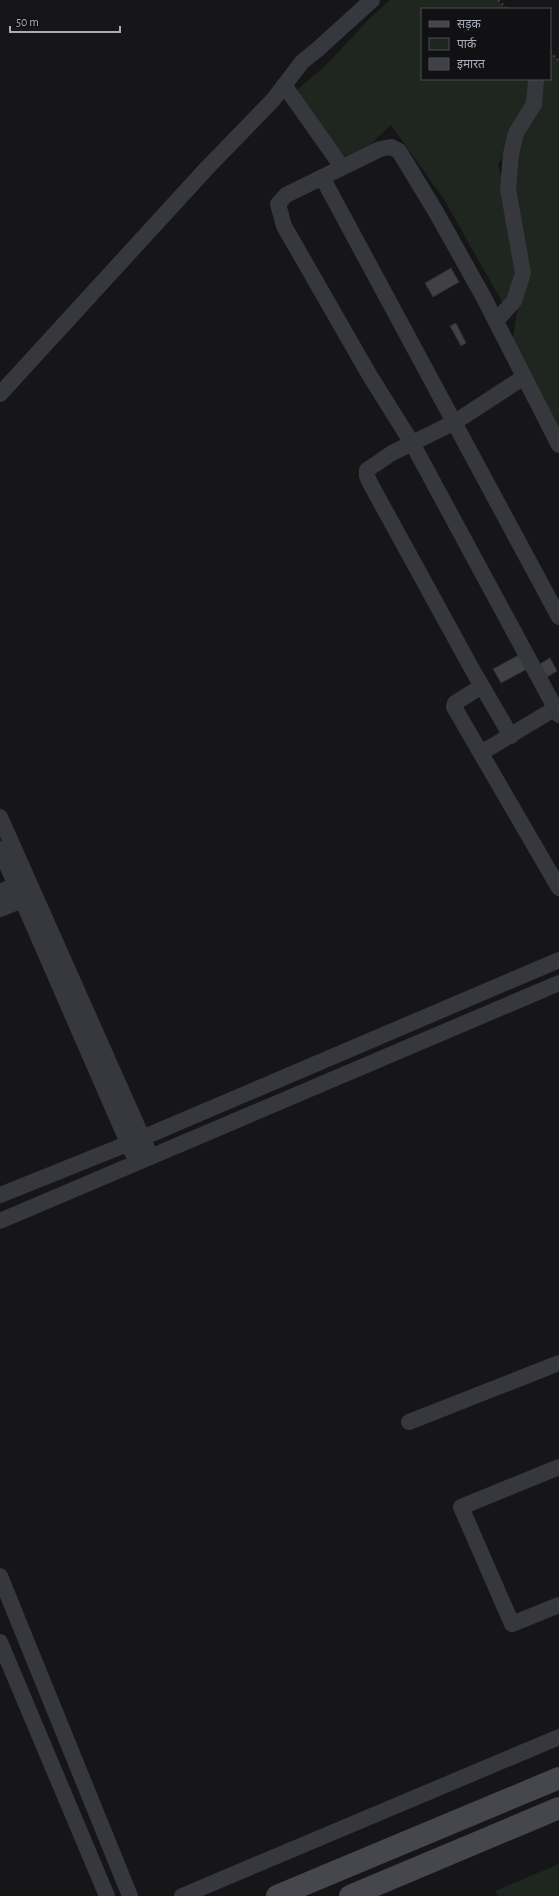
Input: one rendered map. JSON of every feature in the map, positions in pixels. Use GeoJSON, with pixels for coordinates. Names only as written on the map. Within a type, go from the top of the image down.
{"type":"FeatureCollection","features":[{"type":"Feature","properties":{"kind":"main road"},"geometry":{"type":"LineString","coordinates":[[276,1896],[559,1778]]}},
{"type":"Feature","properties":{"kind":"main road"},"geometry":{"type":"LineString","coordinates":[[350,1896],[559,1808]]}},
{"type":"Feature","properties":{"kind":"street"},"geometry":{"type":"LineString","coordinates":[[0,394],[207,168],[273,100],[302,62],[372,0]]}},
{"type":"Feature","properties":{"kind":"street"},"geometry":{"type":"LineString","coordinates":[[496,321],[514,301],[523,273],[508,190],[511,154],[516,133],[534,104],[536,80]]}},
{"type":"Feature","properties":{"kind":"street"},"geometry":{"type":"LineString","coordinates":[[284,85],[342,167]]}},
{"type":"Feature","properties":{"kind":"street"},"geometry":{"type":"LineString","coordinates":[[481,753],[558,710],[412,443],[370,376],[284,226],[278,204],[281,199],[294,190],[380,149],[391,147],[399,151],[436,212],[496,321],[559,445]]}},
{"type":"Feature","properties":{"kind":"street"},"geometry":{"type":"LineString","coordinates":[[322,177],[559,617]]}},
{"type":"Feature","properties":{"kind":"street"},"geometry":{"type":"LineString","coordinates":[[511,736],[367,476],[367,470],[370,466],[412,443],[455,422],[524,377]]}},
{"type":"Feature","properties":{"kind":"street"},"geometry":{"type":"LineString","coordinates":[[482,686],[455,703],[454,707],[558,882]]}},
{"type":"Feature","properties":{"kind":"street"},"geometry":{"type":"LineString","coordinates":[[0,817],[26,890],[144,1160]]}},
{"type":"Feature","properties":{"kind":"street"},"geometry":{"type":"LineString","coordinates":[[0,849],[26,890]]}},
{"type":"Feature","properties":{"kind":"street"},"geometry":{"type":"LineString","coordinates":[[0,892],[26,890]]}},
{"type":"Feature","properties":{"kind":"street"},"geometry":{"type":"LineString","coordinates":[[0,909],[26,890]]}},
{"type":"Feature","properties":{"kind":"street"},"geometry":{"type":"LineString","coordinates":[[0,1195],[135,1141],[559,960]]}},
{"type":"Feature","properties":{"kind":"street"},"geometry":{"type":"LineString","coordinates":[[0,1221],[559,983]]}},
{"type":"Feature","properties":{"kind":"street"},"geometry":{"type":"LineString","coordinates":[[409,1422],[559,1363]]}},
{"type":"Feature","properties":{"kind":"street"},"geometry":{"type":"LineString","coordinates":[[559,1467],[461,1507],[512,1624],[559,1605]]}},
{"type":"Feature","properties":{"kind":"street"},"geometry":{"type":"LineString","coordinates":[[0,1576],[130,1896]]}},
{"type":"Feature","properties":{"kind":"street"},"geometry":{"type":"LineString","coordinates":[[0,1644],[107,1896]]}},
{"type":"Feature","properties":{"kind":"street"},"geometry":{"type":"LineString","coordinates":[[182,1896],[559,1737]]}},
{"type":"Feature","properties":{"kind":"path"},"geometry":{"type":"LineString","coordinates":[[498,0],[506,8]]}},
{"type":"Feature","properties":{"kind":"path"},"geometry":{"type":"LineString","coordinates":[[551,53],[559,61]]}},
{"type":"Feature","properties":{"kind":"green space"},"geometry":{"type":"Polygon","coordinates":[[[390,0],[498,0],[504,8],[421,8],[421,80],[551,80],[551,53],[559,61],[559,445],[511,351],[523,273],[511,154],[525,119],[498,164],[520,250],[506,309],[445,201],[391,125],[351,163],[291,95],[326,65],[372,16],[390,0]]]}},
{"type":"Feature","properties":{"kind":"green space"},"geometry":{"type":"Polygon","coordinates":[[[559,1864],[559,1896],[498,1896],[495,1891],[559,1864]]]}},
{"type":"Feature","properties":{"kind":"building"},"geometry":{"type":"Polygon","coordinates":[[[451,268],[459,282],[433,297],[425,283],[451,268]]]}},
{"type":"Feature","properties":{"kind":"building"},"geometry":{"type":"Polygon","coordinates":[[[456,323],[466,343],[461,346],[450,326],[456,323]]]}},
{"type":"Feature","properties":{"kind":"building"},"geometry":{"type":"Polygon","coordinates":[[[519,655],[527,669],[501,683],[493,669],[519,655]]]}},
{"type":"Feature","properties":{"kind":"building"},"geometry":{"type":"Polygon","coordinates":[[[550,658],[557,671],[547,677],[540,664],[550,658]]]}}]}
